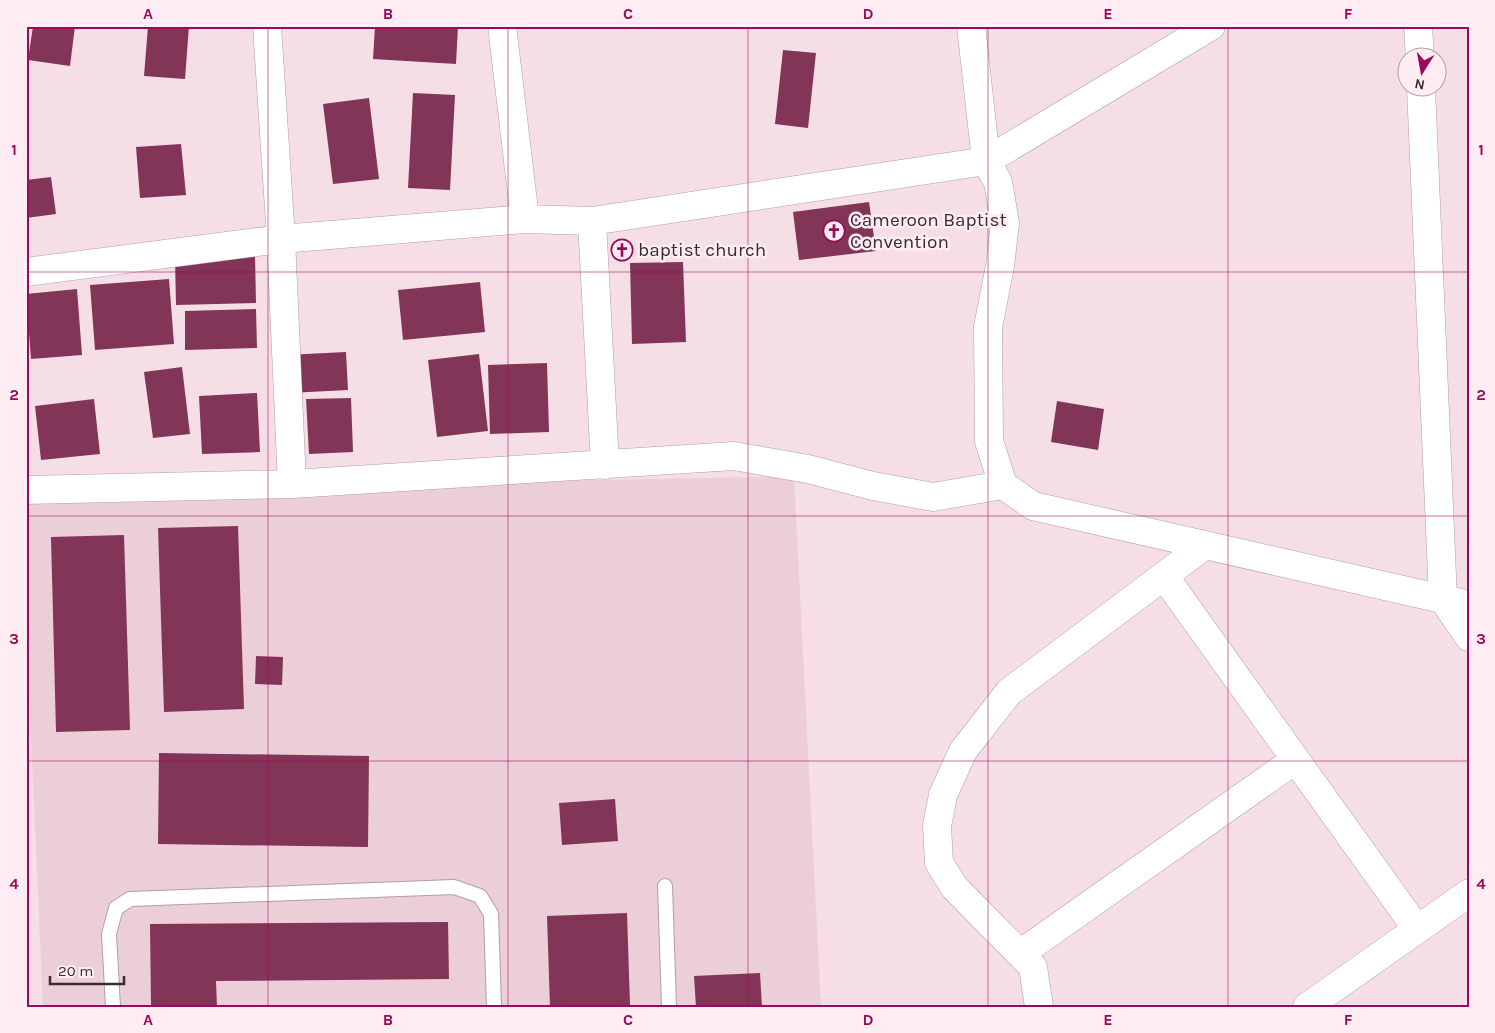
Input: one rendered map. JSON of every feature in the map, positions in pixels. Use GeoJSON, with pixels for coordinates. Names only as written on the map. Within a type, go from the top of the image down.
{"type":"FeatureCollection","features":[{"type":"Feature","properties":{"kind":"street"},"geometry":{"type":"LineString","coordinates":[[267,26],[281,239],[292,484]]}},
{"type":"Feature","properties":{"kind":"street"},"geometry":{"type":"LineString","coordinates":[[502,26],[524,219]]}},
{"type":"Feature","properties":{"kind":"street"},"geometry":{"type":"LineString","coordinates":[[971,26],[986,161],[998,182],[1005,223],[1000,266],[988,327],[989,441],[1003,486],[1033,506],[1456,602]]}},
{"type":"Feature","properties":{"kind":"street"},"geometry":{"type":"LineString","coordinates":[[1418,26],[1419,48]]}},
{"type":"Feature","properties":{"kind":"street"},"geometry":{"type":"LineString","coordinates":[[26,272],[281,239],[524,219],[592,220],[986,161],[1203,29]]}},
{"type":"Feature","properties":{"kind":"street"},"geometry":{"type":"LineString","coordinates":[[1422,98],[1456,602],[1469,637]]}},
{"type":"Feature","properties":{"kind":"street"},"geometry":{"type":"LineString","coordinates":[[592,220],[605,465]]}},
{"type":"Feature","properties":{"kind":"street"},"geometry":{"type":"LineString","coordinates":[[26,490],[292,484],[734,456],[808,469],[873,486],[933,497],[1003,486]]}},
{"type":"Feature","properties":{"kind":"street"},"geometry":{"type":"LineString","coordinates":[[1039,1007],[1033,967],[955,888],[939,863],[937,826],[943,796],[963,751],[1009,692],[1205,545]]}},
{"type":"Feature","properties":{"kind":"street"},"geometry":{"type":"LineString","coordinates":[[1164,576],[1417,929]]}},
{"type":"Feature","properties":{"kind":"street"},"geometry":{"type":"LineString","coordinates":[[1021,954],[1295,760]]}},
{"type":"Feature","properties":{"kind":"street"},"geometry":{"type":"LineString","coordinates":[[1307,1007],[1469,893]]}},
{"type":"Feature","properties":{"kind":"lane"},"geometry":{"type":"LineString","coordinates":[[665,886],[669,1007]]}},
{"type":"Feature","properties":{"kind":"lane"},"geometry":{"type":"LineString","coordinates":[[113,1007],[110,934],[116,908],[130,898],[454,887],[480,896],[491,914],[494,1007]]}},
{"type":"Feature","properties":{"kind":"shaded area"},"geometry":{"type":"Polygon","coordinates":[[[794,476],[821,1007],[43,1007],[26,627],[26,492],[794,476]]]}},
{"type":"Feature","properties":{"kind":"building"},"geometry":{"type":"Polygon","coordinates":[[[33,26],[75,26],[70,66],[28,60],[33,26]]]}},
{"type":"Feature","properties":{"kind":"building"},"geometry":{"type":"Polygon","coordinates":[[[148,26],[189,26],[185,79],[144,76],[148,26]]]}},
{"type":"Feature","properties":{"kind":"building"},"geometry":{"type":"Polygon","coordinates":[[[375,26],[458,26],[456,64],[373,59],[375,26]]]}},
{"type":"Feature","properties":{"kind":"building"},"geometry":{"type":"Polygon","coordinates":[[[783,50],[816,53],[808,128],[775,124],[783,50]]]}},
{"type":"Feature","properties":{"kind":"building"},"geometry":{"type":"Polygon","coordinates":[[[413,93],[455,95],[450,190],[408,188],[413,93]]]}},
{"type":"Feature","properties":{"kind":"building"},"geometry":{"type":"Polygon","coordinates":[[[369,98],[379,179],[333,184],[323,104],[369,98]]]}},
{"type":"Feature","properties":{"kind":"building"},"geometry":{"type":"Polygon","coordinates":[[[181,144],[186,195],[140,198],[136,147],[181,144]]]}},
{"type":"Feature","properties":{"kind":"building"},"geometry":{"type":"Polygon","coordinates":[[[51,177],[56,214],[26,218],[26,180],[51,177]]]}},
{"type":"Feature","properties":{"kind":"building","name":"Cameroon Baptist Convention"},"geometry":{"type":"Polygon","coordinates":[[[869,202],[876,251],[799,260],[793,212],[869,202]]]}},
{"type":"Feature","properties":{"kind":"building"},"geometry":{"type":"Polygon","coordinates":[[[255,255],[256,303],[176,305],[175,257],[255,255]]]}},
{"type":"Feature","properties":{"kind":"building"},"geometry":{"type":"Polygon","coordinates":[[[683,262],[686,342],[632,344],[630,263],[683,262]]]}},
{"type":"Feature","properties":{"kind":"building"},"geometry":{"type":"Polygon","coordinates":[[[169,279],[174,344],[95,350],[90,285],[169,279]]]}},
{"type":"Feature","properties":{"kind":"building"},"geometry":{"type":"Polygon","coordinates":[[[480,282],[485,332],[403,340],[398,290],[480,282]]]}},
{"type":"Feature","properties":{"kind":"building"},"geometry":{"type":"Polygon","coordinates":[[[77,289],[82,355],[31,359],[26,294],[77,289]]]}},
{"type":"Feature","properties":{"kind":"building"},"geometry":{"type":"Polygon","coordinates":[[[256,309],[257,348],[185,350],[185,311],[256,309]]]}},
{"type":"Feature","properties":{"kind":"building"},"geometry":{"type":"Polygon","coordinates":[[[346,352],[348,390],[289,393],[286,355],[346,352]]]}},
{"type":"Feature","properties":{"kind":"building"},"geometry":{"type":"Polygon","coordinates":[[[479,354],[488,431],[437,437],[428,360],[479,354]]]}},
{"type":"Feature","properties":{"kind":"building"},"geometry":{"type":"Polygon","coordinates":[[[547,363],[549,432],[490,434],[488,365],[547,363]]]}},
{"type":"Feature","properties":{"kind":"building"},"geometry":{"type":"Polygon","coordinates":[[[182,367],[190,434],[153,438],[144,372],[182,367]]]}},
{"type":"Feature","properties":{"kind":"building"},"geometry":{"type":"Polygon","coordinates":[[[257,393],[260,452],[202,454],[199,396],[257,393]]]}},
{"type":"Feature","properties":{"kind":"building"},"geometry":{"type":"Polygon","coordinates":[[[351,398],[353,452],[309,454],[306,399],[351,398]]]}},
{"type":"Feature","properties":{"kind":"building"},"geometry":{"type":"Polygon","coordinates":[[[94,399],[100,454],[41,460],[35,406],[94,399]]]}},
{"type":"Feature","properties":{"kind":"building"},"geometry":{"type":"Polygon","coordinates":[[[1057,401],[1104,409],[1098,450],[1051,442],[1057,401]]]}},
{"type":"Feature","properties":{"kind":"building"},"geometry":{"type":"Polygon","coordinates":[[[238,526],[244,709],[164,712],[158,528],[238,526]]]}},
{"type":"Feature","properties":{"kind":"building"},"geometry":{"type":"Polygon","coordinates":[[[124,535],[130,730],[56,732],[51,537],[124,535]]]}},
{"type":"Feature","properties":{"kind":"building"},"geometry":{"type":"Polygon","coordinates":[[[256,656],[283,657],[282,685],[255,684],[256,656]]]}},
{"type":"Feature","properties":{"kind":"building"},"geometry":{"type":"Polygon","coordinates":[[[159,753],[369,756],[368,847],[158,844],[159,753]]]}},
{"type":"Feature","properties":{"kind":"building"},"geometry":{"type":"Polygon","coordinates":[[[615,799],[618,841],[562,845],[559,803],[615,799]]]}},
{"type":"Feature","properties":{"kind":"building"},"geometry":{"type":"Polygon","coordinates":[[[627,913],[630,1005],[550,1007],[547,916],[627,913]]]}},
{"type":"Feature","properties":{"kind":"building"},"geometry":{"type":"Polygon","coordinates":[[[448,922],[449,979],[216,981],[217,1007],[151,1007],[150,924],[448,922]]]}},
{"type":"Feature","properties":{"kind":"building"},"geometry":{"type":"Polygon","coordinates":[[[760,973],[762,1007],[696,1007],[694,976],[760,973]]]}},
{"type":"Feature","properties":{"kind":"place","name":"Cameroon Baptist Convention"},"geometry":{"type":"Point","coordinates":[834,231]}},
{"type":"Feature","properties":{"kind":"place","name":"baptist church"},"geometry":{"type":"Point","coordinates":[622,250]}}]}
